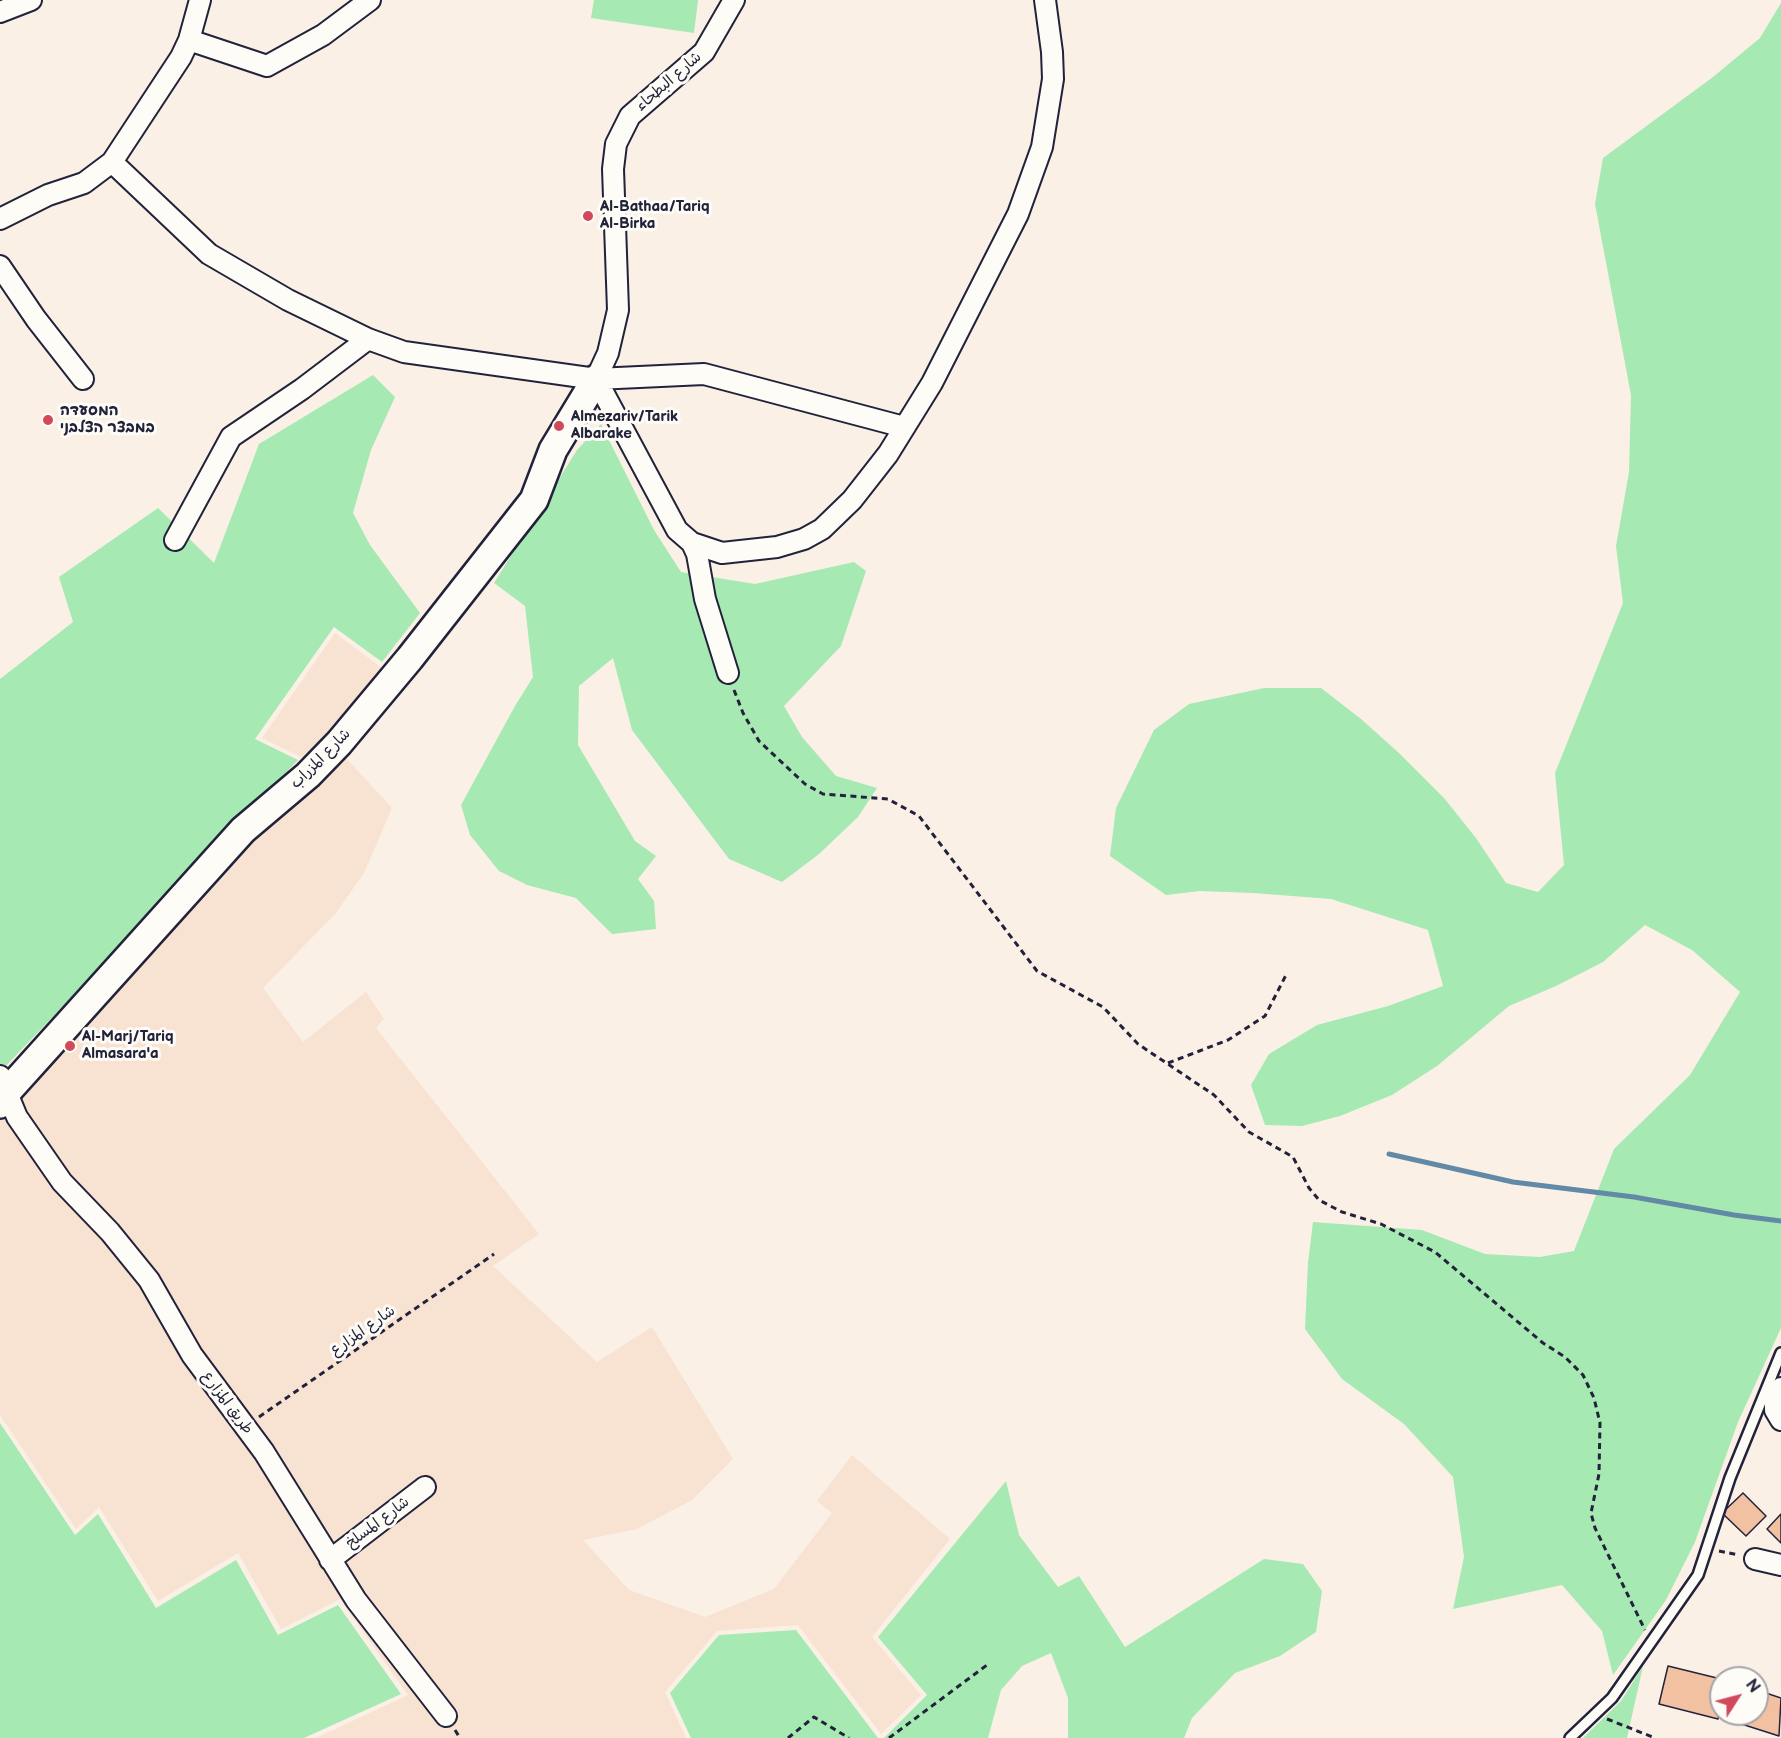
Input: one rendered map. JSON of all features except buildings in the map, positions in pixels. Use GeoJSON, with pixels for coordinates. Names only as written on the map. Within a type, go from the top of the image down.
{"type":"FeatureCollection","features":[{"type":"Feature","properties":{"kind":"street"},"geometry":{"type":"LineString","coordinates":[[0,12],[31,0]]}},
{"type":"Feature","properties":{"kind":"street"},"geometry":{"type":"LineString","coordinates":[[0,219],[48,195],[84,183],[111,162],[175,67],[189,40],[200,0]]}},
{"type":"Feature","properties":{"kind":"street"},"geometry":{"type":"LineString","coordinates":[[189,40],[267,66],[324,35],[370,0]]}},
{"type":"Feature","properties":{"kind":"street","name":"شارع البطحاء"},"geometry":{"type":"LineString","coordinates":[[596,379],[608,354],[618,310],[613,169],[616,144],[630,116],[704,52],[734,0]]}},
{"type":"Feature","properties":{"kind":"street"},"geometry":{"type":"LineString","coordinates":[[596,379],[677,530],[693,543],[722,553],[777,547],[804,539],[822,530],[852,500],[888,454],[932,383],[1018,214],[1042,147],[1053,80],[1046,0]]}},
{"type":"Feature","properties":{"kind":"street"},"geometry":{"type":"LineString","coordinates":[[111,162],[209,254],[288,300],[368,339],[404,352],[596,379],[704,374],[904,427]]}},
{"type":"Feature","properties":{"kind":"street"},"geometry":{"type":"LineString","coordinates":[[0,266],[36,319],[83,379]]}},
{"type":"Feature","properties":{"kind":"street"},"geometry":{"type":"LineString","coordinates":[[175,540],[231,437],[302,389],[368,339]]}},
{"type":"Feature","properties":{"kind":"street","name":"شارع المزراب"},"geometry":{"type":"LineString","coordinates":[[2,1091],[243,830],[308,775],[339,743],[396,675],[534,500],[554,450],[596,379]]}},
{"type":"Feature","properties":{"kind":"street"},"geometry":{"type":"LineString","coordinates":[[693,543],[705,599],[728,673]]}},
{"type":"Feature","properties":{"kind":"street","name":"طريق المزارع"},"geometry":{"type":"LineString","coordinates":[[2,1091],[62,1182],[110,1232],[149,1280],[192,1355],[264,1452],[356,1600],[446,1716]]}},
{"type":"Feature","properties":{"kind":"street"},"geometry":{"type":"LineString","coordinates":[[1781,1388],[1775,1401],[1775,1410],[1781,1420]]}},
{"type":"Feature","properties":{"kind":"street","name":"شارع المسلخ"},"geometry":{"type":"LineString","coordinates":[[330,1560],[425,1487]]}},
{"type":"Feature","properties":{"kind":"street"},"geometry":{"type":"LineString","coordinates":[[1755,1559],[1781,1565]]}},
{"type":"Feature","properties":{"kind":"lane"},"geometry":{"type":"LineString","coordinates":[[1570,1738],[1612,1698],[1698,1575],[1730,1478],[1781,1353]]}},
{"type":"Feature","properties":{"kind":"path"},"geometry":{"type":"LineString","coordinates":[[728,673],[743,713],[759,741],[805,784],[823,794],[888,799],[919,816],[1036,970],[1103,1007],[1138,1044],[1214,1095],[1249,1132],[1293,1157],[1309,1188],[1319,1200],[1342,1212],[1380,1224],[1435,1252],[1544,1343],[1565,1357],[1583,1375],[1594,1398],[1600,1423],[1599,1474],[1592,1513],[1595,1528],[1651,1643]]}},
{"type":"Feature","properties":{"kind":"path"},"geometry":{"type":"LineString","coordinates":[[1168,1063],[1228,1040],[1265,1016],[1286,975]]}},
{"type":"Feature","properties":{"kind":"path","name":"شارع المزارع"},"geometry":{"type":"LineString","coordinates":[[245,1427],[494,1254]]}},
{"type":"Feature","properties":{"kind":"path"},"geometry":{"type":"LineString","coordinates":[[1707,1548],[1755,1559]]}},
{"type":"Feature","properties":{"kind":"path"},"geometry":{"type":"LineString","coordinates":[[889,1738],[987,1665]]}},
{"type":"Feature","properties":{"kind":"path"},"geometry":{"type":"LineString","coordinates":[[1596,1714],[1655,1738]]}},
{"type":"Feature","properties":{"kind":"path"},"geometry":{"type":"LineString","coordinates":[[788,1738],[814,1717],[849,1738]]}},
{"type":"Feature","properties":{"kind":"shaded area"},"geometry":{"type":"Polygon","coordinates":[[[335,633],[407,687],[345,757],[392,808],[364,873],[336,913],[263,988],[303,1042],[366,992],[384,1019],[376,1028],[539,1234],[493,1266],[597,1362],[652,1327],[733,1459],[692,1500],[637,1529],[583,1540],[629,1590],[705,1617],[774,1589],[832,1513],[817,1501],[852,1455],[950,1539],[872,1637],[921,1695],[881,1734],[798,1625],[717,1631],[665,1692],[686,1738],[316,1738],[408,1695],[340,1599],[281,1629],[238,1553],[158,1601],[99,1507],[76,1529],[0,1415],[0,1079],[305,759],[262,738],[335,633]]]}},
{"type":"Feature","properties":{"kind":"green space"},"geometry":{"type":"Polygon","coordinates":[[[594,0],[698,0],[694,33],[591,18],[594,0]]]}},
{"type":"Feature","properties":{"kind":"green space"},"geometry":{"type":"Polygon","coordinates":[[[1781,3],[1781,1328],[1738,1422],[1695,1542],[1666,1600],[1613,1675],[1602,1631],[1562,1585],[1453,1609],[1464,1557],[1453,1477],[1404,1424],[1342,1379],[1305,1329],[1308,1263],[1313,1222],[1422,1230],[1485,1254],[1540,1257],[1574,1251],[1614,1149],[1690,1075],[1740,992],[1692,950],[1645,925],[1603,962],[1556,986],[1509,1006],[1437,1066],[1392,1095],[1340,1116],[1302,1126],[1265,1125],[1251,1085],[1269,1054],[1317,1025],[1388,1006],[1443,986],[1428,930],[1331,899],[1200,891],[1166,895],[1110,856],[1116,808],[1154,730],[1189,704],[1264,688],[1321,688],[1361,719],[1444,798],[1476,838],[1506,883],[1538,892],[1564,865],[1555,773],[1623,603],[1616,546],[1629,472],[1631,395],[1595,204],[1603,158],[1713,77],[1760,38],[1781,3]]]}},
{"type":"Feature","properties":{"kind":"green space"},"geometry":{"type":"Polygon","coordinates":[[[373,375],[395,397],[371,450],[353,513],[370,545],[420,613],[382,662],[334,627],[255,739],[298,760],[0,1072],[0,679],[73,622],[59,577],[158,508],[214,563],[259,444],[373,375]]]}},
{"type":"Feature","properties":{"kind":"green space"},"geometry":{"type":"Polygon","coordinates":[[[601,424],[654,530],[681,572],[755,584],[854,562],[866,571],[841,646],[784,706],[802,737],[836,776],[877,788],[858,817],[819,854],[782,882],[729,859],[632,730],[613,658],[579,686],[578,745],[635,841],[656,856],[638,879],[654,901],[656,929],[612,934],[576,898],[527,885],[499,871],[470,835],[461,805],[533,677],[525,606],[494,583],[577,450],[601,424]]]}},
{"type":"Feature","properties":{"kind":"green space"},"geometry":{"type":"Polygon","coordinates":[[[0,1423],[75,1535],[98,1514],[156,1608],[236,1560],[278,1635],[338,1605],[401,1694],[304,1738],[0,1738],[0,1423]]]}},
{"type":"Feature","properties":{"kind":"green space"},"geometry":{"type":"Polygon","coordinates":[[[1006,1481],[1019,1535],[1058,1587],[1079,1576],[1125,1647],[1264,1559],[1303,1564],[1322,1591],[1316,1632],[1280,1656],[1235,1673],[1192,1718],[1184,1738],[1068,1738],[1068,1698],[1051,1653],[1022,1666],[1001,1690],[988,1738],[884,1738],[927,1695],[878,1637],[1006,1481]]]}},
{"type":"Feature","properties":{"kind":"green space"},"geometry":{"type":"Polygon","coordinates":[[[796,1630],[878,1738],[691,1738],[670,1693],[719,1635],[796,1630]]]}},
{"type":"Feature","properties":{"kind":"green space"},"geometry":{"type":"Polygon","coordinates":[[[1643,1666],[1627,1738],[1583,1738],[1621,1701],[1643,1666]]]}},
{"type":"Feature","properties":{"kind":"waterway"},"geometry":{"type":"LineString","coordinates":[[1389,1154],[1513,1182],[1634,1197],[1781,1221]]}},
{"type":"Feature","properties":{"kind":"place","name":"Al-Bathaa/Tariq Al-Birka"},"geometry":{"type":"Point","coordinates":[588,216]}},
{"type":"Feature","properties":{"kind":"place","name":"המסעדה במבצר הצלבני"},"geometry":{"type":"Point","coordinates":[48,420]}},
{"type":"Feature","properties":{"kind":"place","name":"Almezariv/Tarik Albarake"},"geometry":{"type":"Point","coordinates":[559,426]}},
{"type":"Feature","properties":{"kind":"place","name":"Al-Marj/Tariq Almasara'a"},"geometry":{"type":"Point","coordinates":[70,1046]}}]}
